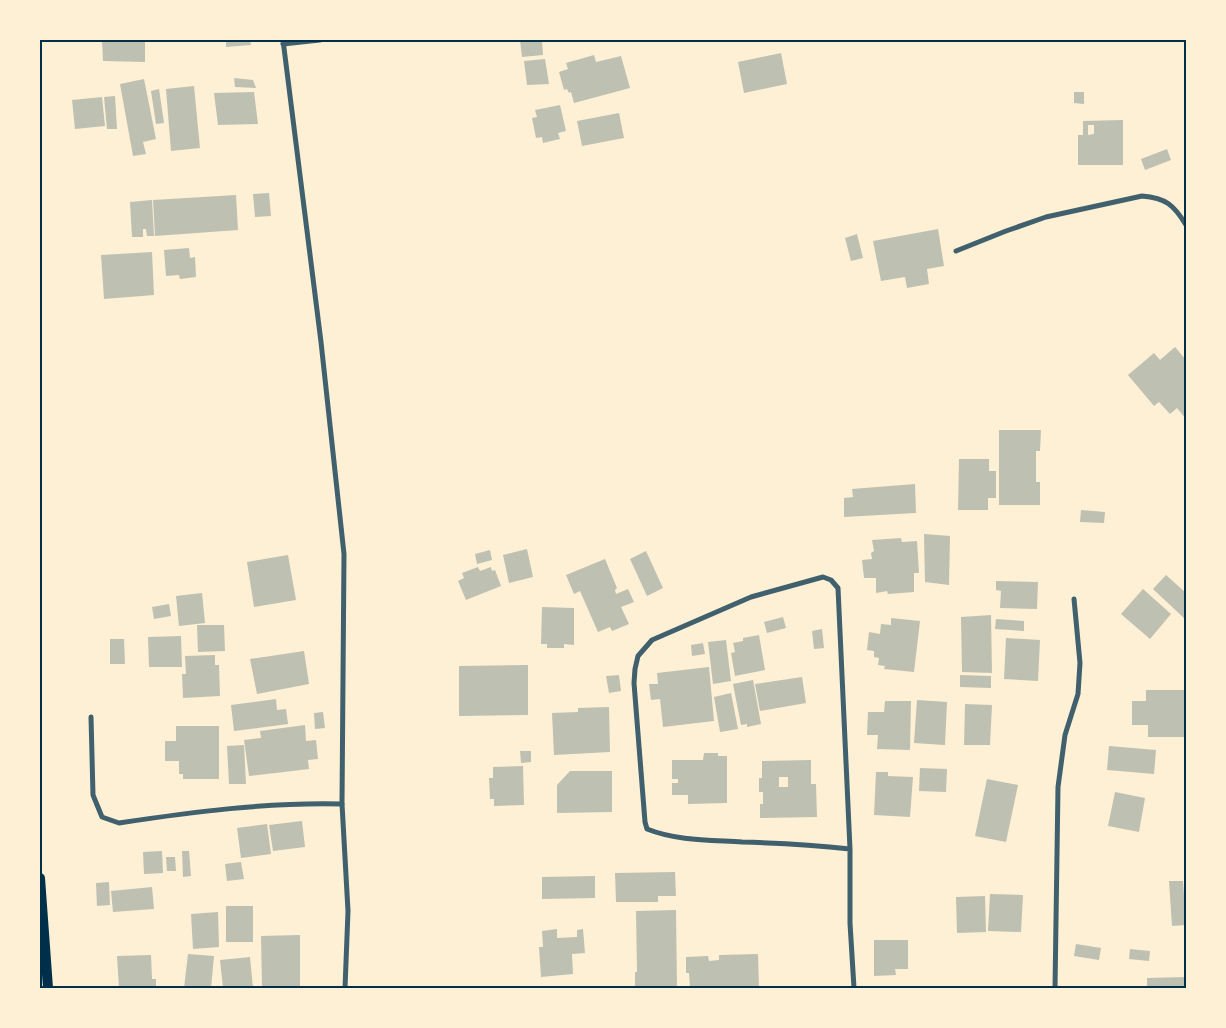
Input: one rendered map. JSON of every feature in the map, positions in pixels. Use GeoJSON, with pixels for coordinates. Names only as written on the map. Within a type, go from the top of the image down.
{"type":"FeatureCollection","features":[{"type":"Feature","properties":{"kind":"main road"},"geometry":{"type":"LineString","coordinates":[[40,878],[48,988]]}},
{"type":"Feature","properties":{"kind":"street"},"geometry":{"type":"LineString","coordinates":[[320,40],[283,42],[321,342],[344,554],[342,804],[348,911],[345,988]]}},
{"type":"Feature","properties":{"kind":"street"},"geometry":{"type":"LineString","coordinates":[[956,251],[1006,231],[1046,218],[1142,196],[1157,197],[1170,204],[1186,225]]}},
{"type":"Feature","properties":{"kind":"street"},"geometry":{"type":"LineString","coordinates":[[850,849],[799,844],[690,839],[648,829],[645,822],[634,683],[638,656],[652,640],[752,597],[823,577],[831,580],[838,588],[850,849],[850,923],[854,988]]}},
{"type":"Feature","properties":{"kind":"street"},"geometry":{"type":"LineString","coordinates":[[1055,988],[1058,787],[1065,735],[1078,694],[1080,663],[1074,599]]}},
{"type":"Feature","properties":{"kind":"street"},"geometry":{"type":"LineString","coordinates":[[91,717],[93,795],[102,817],[118,823],[307,803],[342,804]]}},
{"type":"Feature","properties":{"kind":"building"},"geometry":{"type":"Polygon","coordinates":[[[102,40],[145,40],[145,62],[103,61],[102,40]]]}},
{"type":"Feature","properties":{"kind":"building"},"geometry":{"type":"Polygon","coordinates":[[[226,40],[250,40],[251,45],[226,47],[226,40]]]}},
{"type":"Feature","properties":{"kind":"building"},"geometry":{"type":"Polygon","coordinates":[[[520,40],[542,40],[543,55],[522,57],[520,40]]]}},
{"type":"Feature","properties":{"kind":"building"},"geometry":{"type":"Polygon","coordinates":[[[781,53],[787,84],[744,93],[738,62],[781,53]]]}},
{"type":"Feature","properties":{"kind":"building"},"geometry":{"type":"Polygon","coordinates":[[[594,55],[596,62],[621,56],[630,88],[574,103],[571,92],[569,93],[567,89],[564,90],[559,72],[568,69],[566,63],[594,55]]]}},
{"type":"Feature","properties":{"kind":"building"},"geometry":{"type":"Polygon","coordinates":[[[545,59],[549,84],[527,85],[524,61],[545,59]]]}},
{"type":"Feature","properties":{"kind":"building"},"geometry":{"type":"Polygon","coordinates":[[[234,78],[253,80],[256,88],[235,87],[234,78]]]}},
{"type":"Feature","properties":{"kind":"building"},"geometry":{"type":"Polygon","coordinates":[[[144,79],[156,139],[143,142],[146,154],[133,156],[120,84],[144,79]]]}},
{"type":"Feature","properties":{"kind":"building"},"geometry":{"type":"Polygon","coordinates":[[[194,86],[200,148],[171,151],[166,89],[194,86]]]}},
{"type":"Feature","properties":{"kind":"building"},"geometry":{"type":"Polygon","coordinates":[[[159,89],[164,123],[156,124],[151,91],[159,89]]]}},
{"type":"Feature","properties":{"kind":"building"},"geometry":{"type":"Polygon","coordinates":[[[254,92],[258,124],[218,125],[214,93],[254,92]]]}},
{"type":"Feature","properties":{"kind":"building"},"geometry":{"type":"Polygon","coordinates":[[[1074,92],[1084,92],[1084,104],[1074,103],[1074,92]]]}},
{"type":"Feature","properties":{"kind":"building"},"geometry":{"type":"Polygon","coordinates":[[[115,96],[117,129],[107,129],[104,97],[115,96]]]}},
{"type":"Feature","properties":{"kind":"building"},"geometry":{"type":"Polygon","coordinates":[[[102,97],[105,126],[75,129],[72,100],[102,97]]]}},
{"type":"Feature","properties":{"kind":"building"},"geometry":{"type":"Polygon","coordinates":[[[560,105],[566,131],[558,133],[560,139],[543,143],[542,137],[536,138],[532,118],[537,117],[535,110],[560,105]]]}},
{"type":"Feature","properties":{"kind":"building"},"geometry":{"type":"Polygon","coordinates":[[[619,113],[624,138],[582,146],[577,121],[619,113]]]}},
{"type":"Feature","properties":{"kind":"building"},"geometry":{"type":"Polygon","coordinates":[[[1123,120],[1123,165],[1078,165],[1078,135],[1083,135],[1083,121],[1123,120]],[[1088,125],[1088,135],[1094,134],[1094,125],[1088,125]]]}},
{"type":"Feature","properties":{"kind":"building"},"geometry":{"type":"Polygon","coordinates":[[[1167,149],[1171,160],[1145,170],[1141,159],[1167,149]]]}},
{"type":"Feature","properties":{"kind":"building"},"geometry":{"type":"Polygon","coordinates":[[[269,193],[271,216],[255,217],[253,194],[269,193]]]}},
{"type":"Feature","properties":{"kind":"building"},"geometry":{"type":"Polygon","coordinates":[[[236,195],[238,230],[155,236],[153,200],[236,195]]]}},
{"type":"Feature","properties":{"kind":"building"},"geometry":{"type":"Polygon","coordinates":[[[152,200],[154,236],[147,236],[146,229],[143,229],[143,237],[132,237],[130,202],[152,200]]]}},
{"type":"Feature","properties":{"kind":"building"},"geometry":{"type":"Polygon","coordinates":[[[938,229],[944,266],[927,269],[929,284],[907,288],[905,277],[881,281],[873,241],[938,229]]]}},
{"type":"Feature","properties":{"kind":"building"},"geometry":{"type":"Polygon","coordinates":[[[857,234],[863,258],[851,261],[845,238],[857,234]]]}},
{"type":"Feature","properties":{"kind":"building"},"geometry":{"type":"Polygon","coordinates":[[[189,248],[190,258],[195,257],[196,277],[180,279],[179,275],[166,276],[164,250],[189,248]]]}},
{"type":"Feature","properties":{"kind":"building"},"geometry":{"type":"Polygon","coordinates":[[[152,252],[154,295],[104,299],[101,255],[152,252]]]}},
{"type":"Feature","properties":{"kind":"building"},"geometry":{"type":"Polygon","coordinates":[[[1175,347],[1186,360],[1186,419],[1177,408],[1170,414],[1159,402],[1154,406],[1128,375],[1154,353],[1160,360],[1175,347]]]}},
{"type":"Feature","properties":{"kind":"building"},"geometry":{"type":"Polygon","coordinates":[[[999,430],[1041,430],[1040,451],[1036,451],[1036,482],[1040,482],[1040,505],[999,505],[999,430]]]}},
{"type":"Feature","properties":{"kind":"building"},"geometry":{"type":"Polygon","coordinates":[[[959,459],[989,459],[989,471],[996,471],[996,498],[988,498],[988,510],[958,510],[959,459]]]}},
{"type":"Feature","properties":{"kind":"building"},"geometry":{"type":"Polygon","coordinates":[[[915,484],[916,513],[844,517],[844,498],[853,497],[852,489],[915,484]]]}},
{"type":"Feature","properties":{"kind":"building"},"geometry":{"type":"Polygon","coordinates":[[[1081,510],[1105,512],[1104,523],[1080,522],[1081,510]]]}},
{"type":"Feature","properties":{"kind":"building"},"geometry":{"type":"Polygon","coordinates":[[[924,534],[950,536],[949,585],[925,582],[924,534]]]}},
{"type":"Feature","properties":{"kind":"building"},"geometry":{"type":"Polygon","coordinates":[[[901,538],[902,542],[917,541],[919,573],[914,573],[914,592],[888,594],[887,591],[876,593],[876,578],[864,578],[862,560],[872,559],[871,553],[874,551],[872,540],[901,538]]]}},
{"type":"Feature","properties":{"kind":"building"},"geometry":{"type":"Polygon","coordinates":[[[527,549],[533,577],[509,583],[503,555],[527,549]]]}},
{"type":"Feature","properties":{"kind":"building"},"geometry":{"type":"Polygon","coordinates":[[[490,550],[492,560],[477,564],[475,554],[490,550]]]}},
{"type":"Feature","properties":{"kind":"building"},"geometry":{"type":"Polygon","coordinates":[[[646,551],[663,588],[647,596],[630,559],[646,551]]]}},
{"type":"Feature","properties":{"kind":"building"},"geometry":{"type":"Polygon","coordinates":[[[288,555],[296,600],[254,607],[247,562],[288,555]]]}},
{"type":"Feature","properties":{"kind":"building"},"geometry":{"type":"Polygon","coordinates":[[[605,559],[617,588],[615,590],[616,594],[628,589],[634,602],[621,607],[629,624],[612,631],[610,627],[598,632],[580,591],[574,594],[566,575],[605,559]]]}},
{"type":"Feature","properties":{"kind":"building"},"geometry":{"type":"Polygon","coordinates":[[[478,567],[480,571],[491,567],[492,571],[495,570],[501,586],[466,600],[458,581],[464,578],[462,573],[478,567]]]}},
{"type":"Feature","properties":{"kind":"building"},"geometry":{"type":"Polygon","coordinates":[[[1166,575],[1186,593],[1186,620],[1153,589],[1166,575]]]}},
{"type":"Feature","properties":{"kind":"building"},"geometry":{"type":"Polygon","coordinates":[[[996,581],[1038,582],[1037,609],[1000,608],[1001,591],[996,590],[996,581]]]}},
{"type":"Feature","properties":{"kind":"building"},"geometry":{"type":"Polygon","coordinates":[[[1143,589],[1171,614],[1150,639],[1121,614],[1143,589]]]}},
{"type":"Feature","properties":{"kind":"building"},"geometry":{"type":"Polygon","coordinates":[[[202,593],[205,623],[179,626],[176,596],[202,593]]]}},
{"type":"Feature","properties":{"kind":"building"},"geometry":{"type":"Polygon","coordinates":[[[169,604],[171,616],[154,619],[152,607],[169,604]]]}},
{"type":"Feature","properties":{"kind":"building"},"geometry":{"type":"Polygon","coordinates":[[[542,607],[574,608],[574,645],[564,644],[564,648],[547,648],[547,644],[541,644],[542,607]]]}},
{"type":"Feature","properties":{"kind":"building"},"geometry":{"type":"Polygon","coordinates":[[[991,615],[992,673],[962,672],[961,617],[991,615]]]}},
{"type":"Feature","properties":{"kind":"building"},"geometry":{"type":"Polygon","coordinates":[[[783,617],[786,628],[767,633],[764,622],[783,617]]]}},
{"type":"Feature","properties":{"kind":"building"},"geometry":{"type":"Polygon","coordinates":[[[891,618],[920,621],[914,672],[884,669],[885,666],[878,665],[879,658],[874,657],[874,651],[867,650],[869,632],[880,634],[881,624],[891,625],[891,618]]]}},
{"type":"Feature","properties":{"kind":"building"},"geometry":{"type":"Polygon","coordinates":[[[996,619],[1024,621],[1024,631],[995,629],[996,619]]]}},
{"type":"Feature","properties":{"kind":"building"},"geometry":{"type":"Polygon","coordinates":[[[197,625],[224,625],[225,651],[198,652],[197,625]]]}},
{"type":"Feature","properties":{"kind":"building"},"geometry":{"type":"Polygon","coordinates":[[[822,629],[824,648],[814,649],[812,631],[822,629]]]}},
{"type":"Feature","properties":{"kind":"building"},"geometry":{"type":"Polygon","coordinates":[[[759,635],[765,670],[735,676],[731,653],[735,652],[733,643],[743,641],[743,638],[759,635]]]}},
{"type":"Feature","properties":{"kind":"building"},"geometry":{"type":"Polygon","coordinates":[[[181,636],[182,667],[149,667],[148,637],[181,636]]]}},
{"type":"Feature","properties":{"kind":"building"},"geometry":{"type":"Polygon","coordinates":[[[1006,638],[1040,640],[1038,681],[1004,679],[1006,638]]]}},
{"type":"Feature","properties":{"kind":"building"},"geometry":{"type":"Polygon","coordinates":[[[110,639],[124,639],[125,664],[110,664],[110,639]]]}},
{"type":"Feature","properties":{"kind":"building"},"geometry":{"type":"Polygon","coordinates":[[[726,640],[731,681],[713,684],[708,642],[726,640]]]}},
{"type":"Feature","properties":{"kind":"building"},"geometry":{"type":"Polygon","coordinates":[[[703,643],[705,654],[692,656],[691,645],[703,643]]]}},
{"type":"Feature","properties":{"kind":"building"},"geometry":{"type":"Polygon","coordinates":[[[304,651],[309,684],[257,694],[250,659],[304,651]]]}},
{"type":"Feature","properties":{"kind":"building"},"geometry":{"type":"Polygon","coordinates":[[[215,655],[215,665],[219,665],[220,696],[183,698],[182,674],[186,674],[185,656],[215,655]]]}},
{"type":"Feature","properties":{"kind":"building"},"geometry":{"type":"Polygon","coordinates":[[[528,665],[528,715],[459,716],[459,666],[528,665]]]}},
{"type":"Feature","properties":{"kind":"building"},"geometry":{"type":"Polygon","coordinates":[[[709,667],[714,721],[663,727],[660,699],[651,700],[649,684],[658,684],[657,673],[709,667]]]}},
{"type":"Feature","properties":{"kind":"building"},"geometry":{"type":"Polygon","coordinates":[[[619,675],[621,691],[609,693],[606,676],[619,675]]]}},
{"type":"Feature","properties":{"kind":"building"},"geometry":{"type":"Polygon","coordinates":[[[960,675],[991,676],[991,688],[960,687],[960,675]]]}},
{"type":"Feature","properties":{"kind":"building"},"geometry":{"type":"Polygon","coordinates":[[[802,677],[806,703],[760,711],[755,684],[802,677]]]}},
{"type":"Feature","properties":{"kind":"building"},"geometry":{"type":"Polygon","coordinates":[[[753,680],[761,724],[747,727],[747,724],[741,725],[733,684],[753,680]]]}},
{"type":"Feature","properties":{"kind":"building"},"geometry":{"type":"Polygon","coordinates":[[[1146,690],[1184,690],[1184,737],[1148,737],[1148,725],[1132,725],[1132,701],[1146,701],[1146,690]]]}},
{"type":"Feature","properties":{"kind":"building"},"geometry":{"type":"Polygon","coordinates":[[[731,693],[738,729],[720,732],[714,697],[731,693]]]}},
{"type":"Feature","properties":{"kind":"building"},"geometry":{"type":"Polygon","coordinates":[[[276,699],[277,710],[286,709],[288,724],[234,731],[231,705],[276,699]]]}},
{"type":"Feature","properties":{"kind":"building"},"geometry":{"type":"Polygon","coordinates":[[[917,700],[947,702],[945,745],[914,743],[917,700]]]}},
{"type":"Feature","properties":{"kind":"building"},"geometry":{"type":"Polygon","coordinates":[[[885,701],[911,701],[910,750],[877,749],[878,735],[867,735],[868,712],[884,712],[885,701]]]}},
{"type":"Feature","properties":{"kind":"building"},"geometry":{"type":"Polygon","coordinates":[[[965,704],[992,705],[990,745],[964,745],[965,704]]]}},
{"type":"Feature","properties":{"kind":"building"},"geometry":{"type":"Polygon","coordinates":[[[609,707],[610,752],[554,755],[552,713],[578,712],[578,708],[609,707]]]}},
{"type":"Feature","properties":{"kind":"building"},"geometry":{"type":"Polygon","coordinates":[[[323,712],[325,728],[315,729],[314,713],[323,712]]]}},
{"type":"Feature","properties":{"kind":"building"},"geometry":{"type":"Polygon","coordinates":[[[305,725],[306,741],[316,740],[318,759],[308,760],[309,769],[249,776],[244,740],[261,738],[260,731],[305,725]]]}},
{"type":"Feature","properties":{"kind":"building"},"geometry":{"type":"Polygon","coordinates":[[[176,726],[219,726],[219,779],[183,779],[183,774],[179,774],[179,761],[165,761],[165,741],[176,741],[176,726]]]}},
{"type":"Feature","properties":{"kind":"building"},"geometry":{"type":"Polygon","coordinates":[[[244,745],[246,784],[229,784],[227,746],[244,745]]]}},
{"type":"Feature","properties":{"kind":"building"},"geometry":{"type":"Polygon","coordinates":[[[1109,746],[1156,750],[1154,774],[1107,770],[1109,746]]]}},
{"type":"Feature","properties":{"kind":"building"},"geometry":{"type":"Polygon","coordinates":[[[520,751],[531,751],[531,762],[521,763],[520,751]]]}},
{"type":"Feature","properties":{"kind":"building"},"geometry":{"type":"Polygon","coordinates":[[[704,753],[718,753],[718,756],[727,756],[727,803],[688,804],[688,795],[672,795],[672,783],[678,783],[678,779],[672,779],[672,760],[703,760],[704,753]]]}},
{"type":"Feature","properties":{"kind":"building"},"geometry":{"type":"Polygon","coordinates":[[[811,760],[811,784],[816,784],[817,817],[760,818],[760,804],[763,804],[763,792],[759,792],[759,778],[762,778],[762,761],[811,760]],[[779,777],[779,787],[788,787],[788,777],[779,777]]]}},
{"type":"Feature","properties":{"kind":"building"},"geometry":{"type":"Polygon","coordinates":[[[523,766],[524,805],[494,806],[494,799],[490,799],[489,778],[493,778],[493,767],[523,766]]]}},
{"type":"Feature","properties":{"kind":"building"},"geometry":{"type":"Polygon","coordinates":[[[920,768],[947,769],[946,792],[919,791],[920,768]]]}},
{"type":"Feature","properties":{"kind":"building"},"geometry":{"type":"Polygon","coordinates":[[[570,771],[612,771],[612,812],[557,813],[557,785],[570,771]]]}},
{"type":"Feature","properties":{"kind":"building"},"geometry":{"type":"Polygon","coordinates":[[[876,772],[888,772],[888,776],[913,777],[910,817],[874,815],[876,772]]]}},
{"type":"Feature","properties":{"kind":"building"},"geometry":{"type":"Polygon","coordinates":[[[987,779],[1018,785],[1006,842],[975,836],[987,779]]]}},
{"type":"Feature","properties":{"kind":"building"},"geometry":{"type":"Polygon","coordinates":[[[1115,792],[1145,798],[1139,832],[1108,826],[1115,792]]]}},
{"type":"Feature","properties":{"kind":"building"},"geometry":{"type":"Polygon","coordinates":[[[302,821],[305,847],[273,851],[269,825],[302,821]]]}},
{"type":"Feature","properties":{"kind":"building"},"geometry":{"type":"Polygon","coordinates":[[[267,824],[271,854],[241,858],[237,828],[267,824]]]}},
{"type":"Feature","properties":{"kind":"building"},"geometry":{"type":"Polygon","coordinates":[[[162,851],[163,873],[144,874],[143,852],[162,851]]]}},
{"type":"Feature","properties":{"kind":"building"},"geometry":{"type":"Polygon","coordinates":[[[182,851],[189,851],[191,876],[183,877],[182,851]]]}},
{"type":"Feature","properties":{"kind":"building"},"geometry":{"type":"Polygon","coordinates":[[[166,857],[175,857],[176,871],[167,871],[166,857]]]}},
{"type":"Feature","properties":{"kind":"building"},"geometry":{"type":"Polygon","coordinates":[[[241,862],[244,879],[227,881],[225,864],[241,862]]]}},
{"type":"Feature","properties":{"kind":"building"},"geometry":{"type":"Polygon","coordinates":[[[675,872],[676,896],[658,896],[658,902],[616,902],[615,873],[675,872]]]}},
{"type":"Feature","properties":{"kind":"building"},"geometry":{"type":"Polygon","coordinates":[[[595,876],[595,898],[542,899],[542,877],[595,876]]]}},
{"type":"Feature","properties":{"kind":"building"},"geometry":{"type":"Polygon","coordinates":[[[1169,881],[1183,881],[1186,925],[1172,926],[1169,881]]]}},
{"type":"Feature","properties":{"kind":"building"},"geometry":{"type":"Polygon","coordinates":[[[109,882],[110,905],[97,906],[96,883],[109,882]]]}},
{"type":"Feature","properties":{"kind":"building"},"geometry":{"type":"Polygon","coordinates":[[[152,887],[154,909],[113,912],[111,891],[152,887]]]}},
{"type":"Feature","properties":{"kind":"building"},"geometry":{"type":"Polygon","coordinates":[[[990,894],[1023,895],[1021,932],[988,931],[990,894]]]}},
{"type":"Feature","properties":{"kind":"building"},"geometry":{"type":"Polygon","coordinates":[[[985,896],[986,932],[957,933],[956,897],[985,896]]]}},
{"type":"Feature","properties":{"kind":"building"},"geometry":{"type":"Polygon","coordinates":[[[226,906],[253,906],[253,942],[226,942],[226,906]]]}},
{"type":"Feature","properties":{"kind":"building"},"geometry":{"type":"Polygon","coordinates":[[[676,910],[677,988],[635,988],[635,972],[637,972],[636,911],[676,910]]]}},
{"type":"Feature","properties":{"kind":"building"},"geometry":{"type":"Polygon","coordinates":[[[218,912],[219,947],[193,949],[191,914],[218,912]]]}},
{"type":"Feature","properties":{"kind":"building"},"geometry":{"type":"Polygon","coordinates":[[[557,929],[557,938],[577,937],[577,930],[583,929],[585,953],[572,954],[573,974],[541,977],[539,947],[543,947],[542,931],[557,929]]]}},
{"type":"Feature","properties":{"kind":"building"},"geometry":{"type":"Polygon","coordinates":[[[300,935],[300,988],[270,988],[270,986],[262,986],[261,936],[300,935]]]}},
{"type":"Feature","properties":{"kind":"building"},"geometry":{"type":"Polygon","coordinates":[[[874,940],[908,940],[908,969],[895,969],[896,975],[874,976],[874,940]]]}},
{"type":"Feature","properties":{"kind":"building"},"geometry":{"type":"Polygon","coordinates":[[[1076,944],[1101,948],[1099,960],[1074,956],[1076,944]]]}},
{"type":"Feature","properties":{"kind":"building"},"geometry":{"type":"Polygon","coordinates":[[[1130,949],[1150,951],[1149,961],[1129,959],[1130,949]]]}},
{"type":"Feature","properties":{"kind":"building"},"geometry":{"type":"Polygon","coordinates":[[[188,954],[214,956],[211,988],[184,988],[188,954]]]}},
{"type":"Feature","properties":{"kind":"building"},"geometry":{"type":"Polygon","coordinates":[[[758,954],[759,988],[690,988],[689,973],[686,973],[686,957],[708,956],[709,961],[719,960],[719,955],[758,954]]]}},
{"type":"Feature","properties":{"kind":"building"},"geometry":{"type":"Polygon","coordinates":[[[151,955],[152,979],[156,979],[156,988],[119,988],[117,956],[151,955]]]}},
{"type":"Feature","properties":{"kind":"building"},"geometry":{"type":"Polygon","coordinates":[[[250,957],[253,988],[223,988],[220,960],[250,957]]]}},
{"type":"Feature","properties":{"kind":"building"},"geometry":{"type":"Polygon","coordinates":[[[1186,977],[1186,988],[1147,988],[1147,978],[1186,977]]]}}]}
